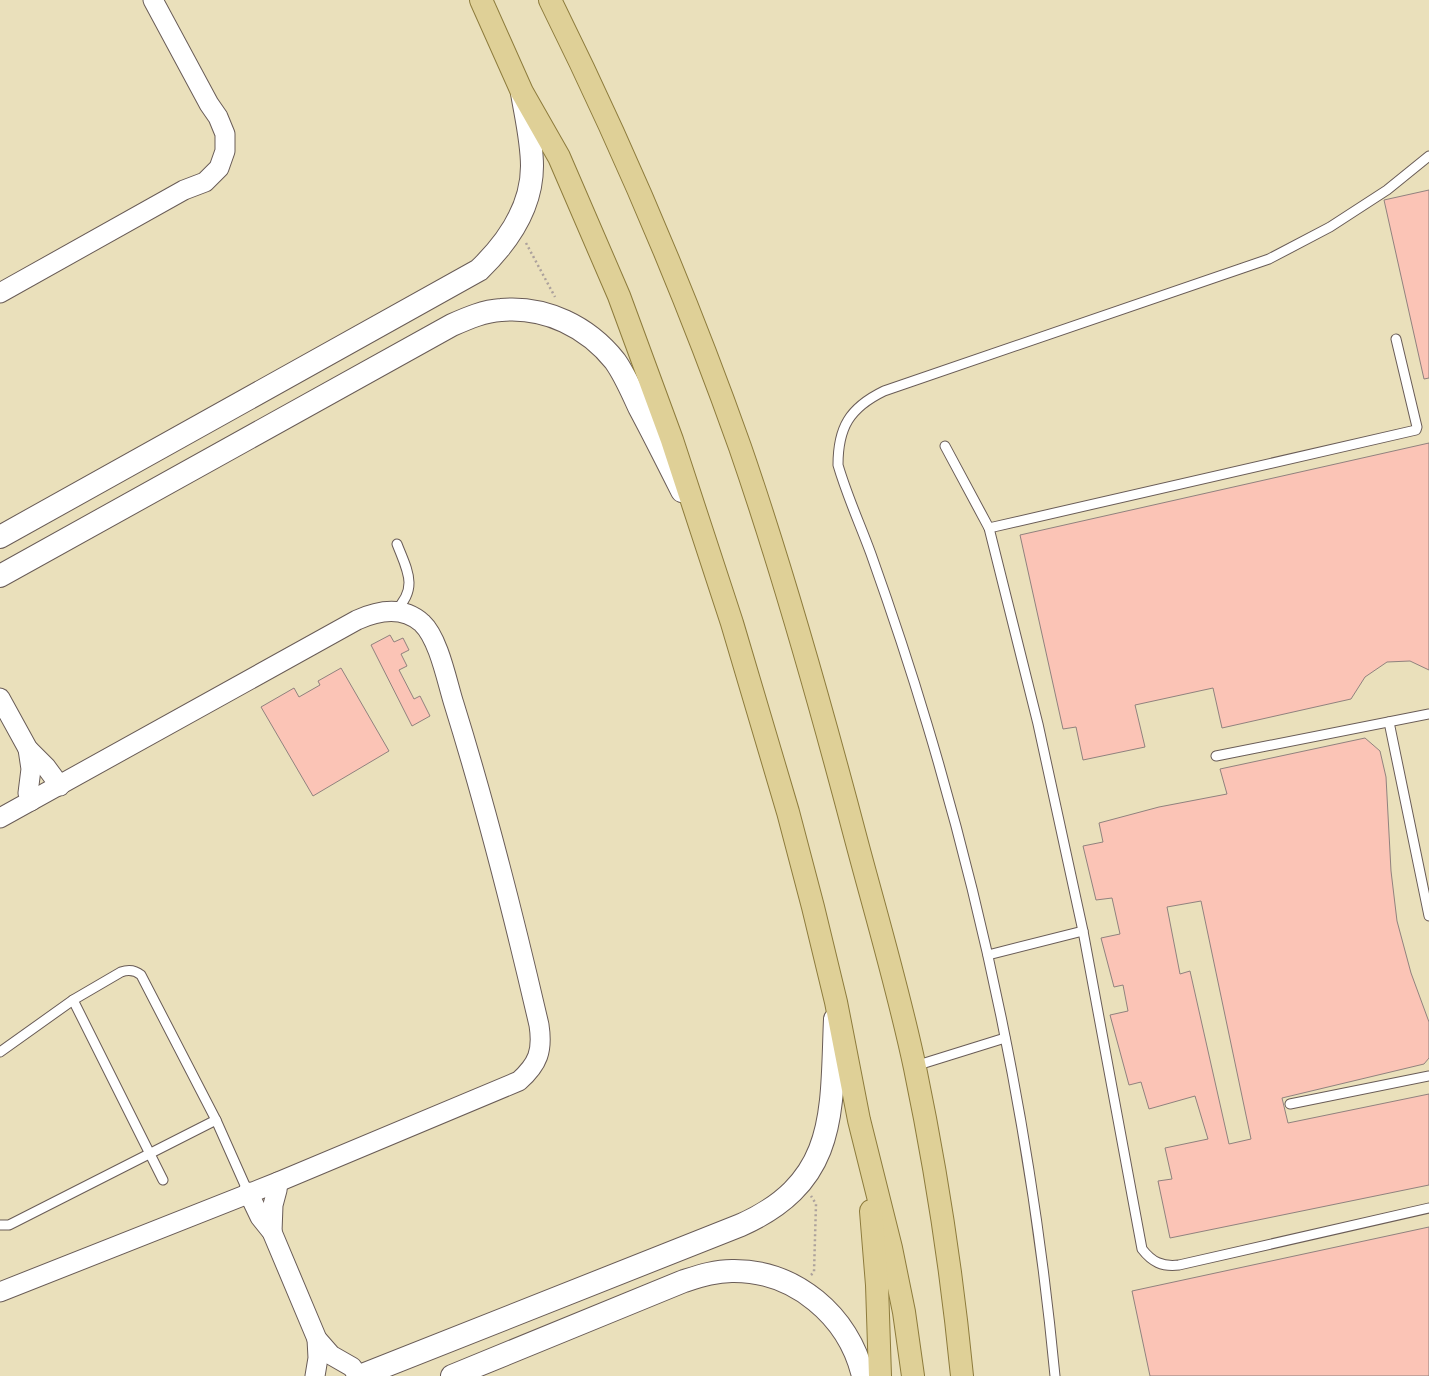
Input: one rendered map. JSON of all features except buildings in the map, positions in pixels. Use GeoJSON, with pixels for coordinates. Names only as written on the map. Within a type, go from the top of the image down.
{"type":"FeatureCollection","features":[{"type":"Feature","properties":{"kind":"main road"},"geometry":{"type":"LineString","coordinates":[[481,0],[522,92],[559,158],[620,296],[702,530],[737,638],[786,804],[836,1002],[860,1120],[891,1248],[904,1312],[914,1376]]}},
{"type":"Feature","properties":{"kind":"main road"},"geometry":{"type":"LineString","coordinates":[[550,0],[638,189],[690,317],[739,446],[769,533],[822,709],[893,976],[914,1066],[941,1216],[962,1376]]}},
{"type":"Feature","properties":{"kind":"main road"},"geometry":{"type":"LineString","coordinates":[[860,1120],[870,1202],[876,1278],[880,1376]]}},
{"type":"Feature","properties":{"kind":"street"},"geometry":{"type":"LineString","coordinates":[[0,293],[184,190],[205,182],[213,176],[223,160],[225,151],[225,134],[218,117],[209,104],[153,0]]}},
{"type":"Feature","properties":{"kind":"street"},"geometry":{"type":"LineString","coordinates":[[0,537],[459,283],[479,270],[496,254],[510,234],[521,214],[529,191],[532,167],[522,92]]}},
{"type":"Feature","properties":{"kind":"street"},"geometry":{"type":"LineString","coordinates":[[0,576],[452,325],[476,315],[501,310],[527,310],[552,315],[576,326],[598,342],[616,362],[702,530]]}},
{"type":"Feature","properties":{"kind":"street"},"geometry":{"type":"LineString","coordinates":[[0,818],[357,620],[382,611],[395,611],[410,615],[423,624],[432,636],[437,650],[492,837],[526,969],[542,1041],[538,1056],[530,1070],[518,1081],[278,1182],[248,1192],[0,1292]]}},
{"type":"Feature","properties":{"kind":"street"},"geometry":{"type":"LineString","coordinates":[[0,698],[28,749],[46,767],[60,786]]}},
{"type":"Feature","properties":{"kind":"street"},"geometry":{"type":"LineString","coordinates":[[28,749],[31,768],[28,793],[31,801]]}},
{"type":"Feature","properties":{"kind":"street"},"geometry":{"type":"LineString","coordinates":[[248,1192],[260,1217],[272,1232],[317,1339],[331,1355],[355,1369],[359,1376],[747,1222],[764,1214],[785,1200],[802,1181],[816,1160],[825,1137],[830,1112],[836,1002]]}},
{"type":"Feature","properties":{"kind":"street"},"geometry":{"type":"LineString","coordinates":[[272,1232],[273,1205],[278,1182]]}},
{"type":"Feature","properties":{"kind":"street"},"geometry":{"type":"LineString","coordinates":[[452,1376],[708,1274],[732,1271],[756,1272],[779,1279],[801,1290],[822,1305],[839,1323],[853,1345],[863,1376]]}},
{"type":"Feature","properties":{"kind":"street"},"geometry":{"type":"LineString","coordinates":[[315,1376],[318,1358],[317,1339]]}},
{"type":"Feature","properties":{"kind":"lane"},"geometry":{"type":"LineString","coordinates":[[1055,1376],[1040,1246],[1027,1158],[988,956],[952,809],[927,723],[898,631],[838,465],[838,447],[843,428],[858,408],[867,400],[884,391],[1269,259],[1336,223],[1387,190],[1429,156]]}},
{"type":"Feature","properties":{"kind":"lane"},"geometry":{"type":"LineString","coordinates":[[989,528],[1416,430],[1417,427],[1396,339]]}},
{"type":"Feature","properties":{"kind":"lane"},"geometry":{"type":"LineString","coordinates":[[945,446],[989,528],[1038,724],[1083,931],[1138,1238],[1142,1249],[1148,1258],[1157,1263],[1168,1266],[1429,1208]]}},
{"type":"Feature","properties":{"kind":"lane"},"geometry":{"type":"LineString","coordinates":[[395,611],[406,598],[410,583],[408,572],[398,544]]}},
{"type":"Feature","properties":{"kind":"lane"},"geometry":{"type":"LineString","coordinates":[[1216,756],[1429,714]]}},
{"type":"Feature","properties":{"kind":"lane"},"geometry":{"type":"LineString","coordinates":[[1389,722],[1429,916]]}},
{"type":"Feature","properties":{"kind":"lane"},"geometry":{"type":"LineString","coordinates":[[988,956],[1083,931]]}},
{"type":"Feature","properties":{"kind":"lane"},"geometry":{"type":"LineString","coordinates":[[0,1052],[73,1000],[121,972],[130,970],[138,972],[141,975],[216,1120],[248,1192]]}},
{"type":"Feature","properties":{"kind":"lane"},"geometry":{"type":"LineString","coordinates":[[73,1000],[163,1180]]}},
{"type":"Feature","properties":{"kind":"lane"},"geometry":{"type":"LineString","coordinates":[[914,1066],[1005,1038]]}},
{"type":"Feature","properties":{"kind":"lane"},"geometry":{"type":"LineString","coordinates":[[1290,1104],[1429,1076]]}},
{"type":"Feature","properties":{"kind":"lane"},"geometry":{"type":"LineString","coordinates":[[0,1225],[9,1225],[16,1222],[216,1120]]}},
{"type":"Feature","properties":{"kind":"path"},"geometry":{"type":"LineString","coordinates":[[510,234],[526,244],[557,300],[552,315]]}},
{"type":"Feature","properties":{"kind":"path"},"geometry":{"type":"LineString","coordinates":[[801,1290],[814,1272],[816,1204],[802,1181]]}},
{"type":"Feature","properties":{"kind":"sand"},"geometry":{"type":"Polygon","coordinates":[[[0,0],[1429,0],[1429,1376],[0,1376],[0,0]]]}}]}
